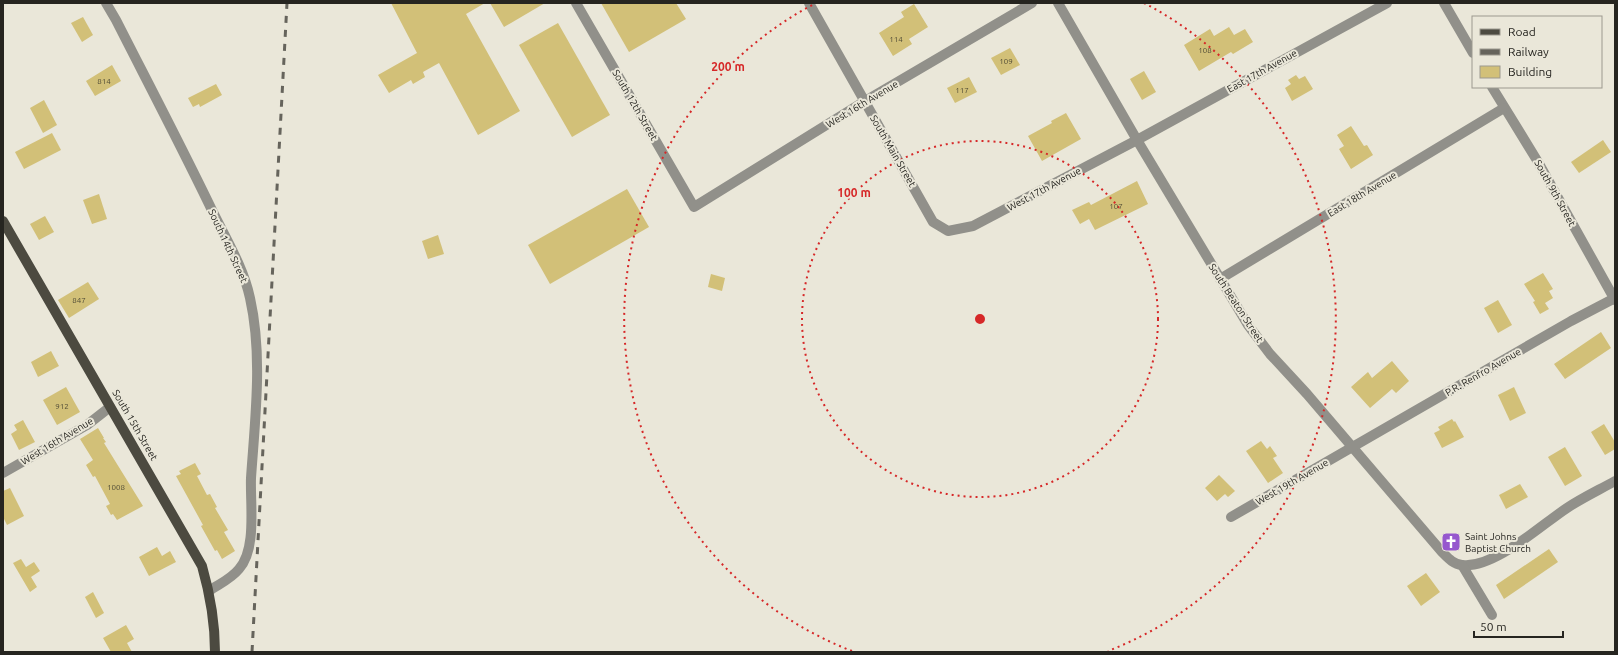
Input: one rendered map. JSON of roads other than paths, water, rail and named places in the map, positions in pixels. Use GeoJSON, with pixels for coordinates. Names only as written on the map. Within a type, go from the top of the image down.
{"type":"FeatureCollection","features":[{"type":"Feature","properties":{"kind":"main road","name":"South 15th Street"},"geometry":{"type":"LineString","coordinates":[[3,221],[188,539],[202,566],[209,591],[215,630],[215,652]]}},
{"type":"Feature","properties":{"kind":"street","name":"South 14th Street"},"geometry":{"type":"LineString","coordinates":[[106,3],[187,160],[241,270],[250,298],[256,343],[255,415],[250,491],[250,540],[248,553],[241,568],[232,576],[209,591]]}},
{"type":"Feature","properties":{"kind":"street","name":"South 12th Street"},"geometry":{"type":"LineString","coordinates":[[576,3],[694,207]]}},
{"type":"Feature","properties":{"kind":"street","name":"South Main Street"},"geometry":{"type":"LineString","coordinates":[[809,3],[933,222],[948,231]]}},
{"type":"Feature","properties":{"kind":"street","name":"West 16th Avenue"},"geometry":{"type":"LineString","coordinates":[[694,207],[865,102],[1032,3]]}},
{"type":"Feature","properties":{"kind":"street","name":"South Beaton Street"},"geometry":{"type":"LineString","coordinates":[[1058,3],[1137,140],[1248,325],[1270,354],[1442,552],[1452,562],[1462,565]]}},
{"type":"Feature","properties":{"kind":"street","name":"East 17th Avenue"},"geometry":{"type":"LineString","coordinates":[[1137,140],[1387,3]]}},
{"type":"Feature","properties":{"kind":"street"},"geometry":{"type":"LineString","coordinates":[[1444,3],[1472,51]]}},
{"type":"Feature","properties":{"kind":"street","name":"South 9th Street"},"geometry":{"type":"LineString","coordinates":[[1493,88],[1538,162],[1615,299]]}},
{"type":"Feature","properties":{"kind":"street","name":"East 18th Avenue"},"geometry":{"type":"LineString","coordinates":[[1220,279],[1504,108]]}},
{"type":"Feature","properties":{"kind":"street","name":"West 17th Avenue"},"geometry":{"type":"LineString","coordinates":[[948,231],[973,226],[1137,140]]}},
{"type":"Feature","properties":{"kind":"street","name":"P.R. Renfro Avenue"},"geometry":{"type":"LineString","coordinates":[[1352,448],[1571,321],[1615,299]]}},
{"type":"Feature","properties":{"kind":"street","name":"West 16th Avenue"},"geometry":{"type":"LineString","coordinates":[[3,474],[87,425],[110,407]]}},
{"type":"Feature","properties":{"kind":"street","name":"West 19th Avenue"},"geometry":{"type":"LineString","coordinates":[[1231,517],[1352,448]]}},
{"type":"Feature","properties":{"kind":"street"},"geometry":{"type":"LineString","coordinates":[[1492,615],[1462,565],[1488,561],[1526,538],[1568,508],[1615,481]]}},
{"type":"Feature","properties":{"kind":"railway"},"geometry":{"type":"LineString","coordinates":[[252,652],[287,3]]}},
{"type":"Feature","properties":{"kind":"place","name":"Saint Johns Baptist Church"},"geometry":{"type":"Point","coordinates":[1451,542]}}]}
